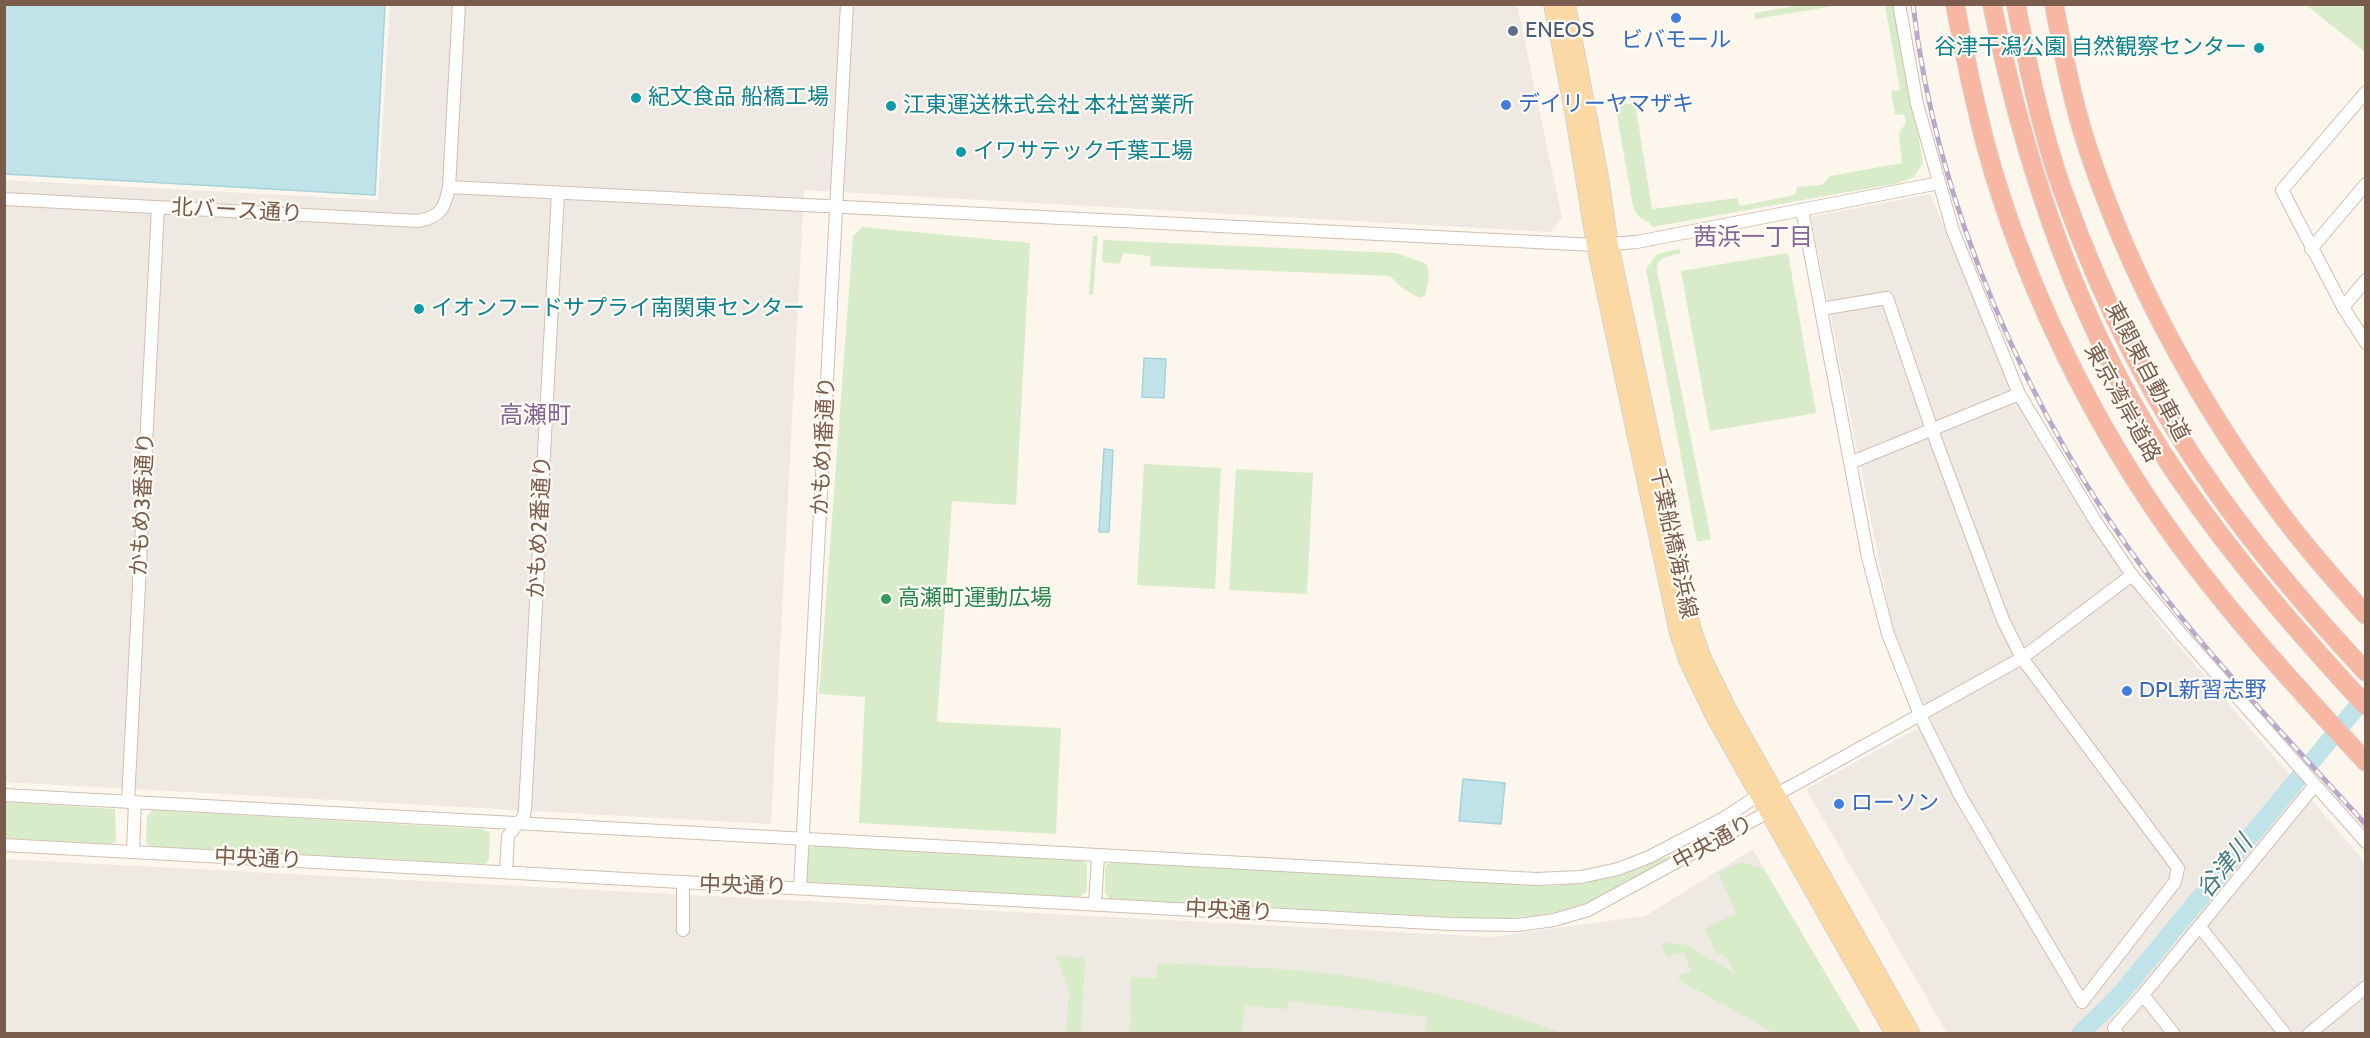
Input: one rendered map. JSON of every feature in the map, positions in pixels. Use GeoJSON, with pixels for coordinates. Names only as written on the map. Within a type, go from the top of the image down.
{"type":"FeatureCollection","features":[{"type":"Feature","properties":{"kind":"highway","name":"東京湾岸道路"},"geometry":{"type":"LineString","coordinates":[[1955,4],[1987,147],[2005,204],[2038,292],[2077,376],[2137,480],[2205,578],[2364,760]]}},
{"type":"Feature","properties":{"kind":"highway","name":"東関東自動車道"},"geometry":{"type":"LineString","coordinates":[[1992,4],[2008,83],[2028,157],[2049,220],[2072,281],[2128,396],[2177,477],[2224,542],[2310,645],[2366,706]]}},
{"type":"Feature","properties":{"kind":"highway","name":"東関東自動車道"},"geometry":{"type":"LineString","coordinates":[[2016,4],[2030,77],[2061,186],[2093,268],[2121,330],[2164,409],[2217,493],[2278,572],[2366,672]]}},
{"type":"Feature","properties":{"kind":"highway"},"geometry":{"type":"LineString","coordinates":[[2044,4],[2086,144],[2132,263],[2163,325],[2198,389],[2274,505],[2366,615]]}},
{"type":"Feature","properties":{"kind":"highway"},"geometry":{"type":"LineString","coordinates":[[2054,4],[2086,144]]}},
{"type":"Feature","properties":{"kind":"main road","name":"千葉船橋海浜線"},"geometry":{"type":"LineString","coordinates":[[1552,4],[1603,245],[1678,633],[1687,660],[1715,718],[1767,795],[1912,1034]]}},
{"type":"Feature","properties":{"kind":"main road","name":"千葉船橋海浜線"},"geometry":{"type":"LineString","coordinates":[[1567,4],[1600,177],[1603,245]]}},
{"type":"Feature","properties":{"kind":"main road","name":"千葉船橋海浜線"},"geometry":{"type":"LineString","coordinates":[[1767,795],[1768,812],[1894,1034]]}},
{"type":"Feature","properties":{"kind":"street"},"geometry":{"type":"LineString","coordinates":[[459,4],[448,187],[1603,245],[1637,242],[1939,183]]}},
{"type":"Feature","properties":{"kind":"street","name":"かもめ1番通り"},"geometry":{"type":"LineString","coordinates":[[800,888],[847,4]]}},
{"type":"Feature","properties":{"kind":"street"},"geometry":{"type":"LineString","coordinates":[[1899,4],[1917,104],[1953,231],[2019,394],[2096,522],[2132,575],[2182,635],[2366,842]]}},
{"type":"Feature","properties":{"kind":"street"},"geometry":{"type":"LineString","coordinates":[[2366,92],[2282,189],[2311,249],[2366,343]]}},
{"type":"Feature","properties":{"kind":"street"},"geometry":{"type":"LineString","coordinates":[[2311,249],[2366,184]]}},
{"type":"Feature","properties":{"kind":"street","name":"北バース通り"},"geometry":{"type":"LineString","coordinates":[[4,199],[418,221],[436,216],[443,210],[448,187]]}},
{"type":"Feature","properties":{"kind":"street","name":"かもめ2番通り"},"geometry":{"type":"LineString","coordinates":[[506,872],[508,836],[524,816],[525,809],[558,193]]}},
{"type":"Feature","properties":{"kind":"street","name":"かもめ3番通り"},"geometry":{"type":"LineString","coordinates":[[133,852],[131,802],[158,207]]}},
{"type":"Feature","properties":{"kind":"street"},"geometry":{"type":"LineString","coordinates":[[1802,210],[1821,309],[1852,462],[1868,557],[1888,634],[1920,715],[1961,797],[2082,1002],[2175,882],[2178,868],[2022,658],[2003,620],[1932,430],[1887,298],[1821,309]]}},
{"type":"Feature","properties":{"kind":"street"},"geometry":{"type":"LineString","coordinates":[[2343,307],[2366,280]]}},
{"type":"Feature","properties":{"kind":"street"},"geometry":{"type":"LineString","coordinates":[[1852,462],[2019,394]]}},
{"type":"Feature","properties":{"kind":"street","name":"中央通り"},"geometry":{"type":"LineString","coordinates":[[4,795],[1536,879],[1581,877],[1618,869],[1649,857],[1920,715],[2022,658],[2132,575]]}},
{"type":"Feature","properties":{"kind":"street"},"geometry":{"type":"LineString","coordinates":[[2117,1034],[2114,1028],[2144,995],[2315,786]]}},
{"type":"Feature","properties":{"kind":"street","name":"中央通り"},"geometry":{"type":"LineString","coordinates":[[4,845],[1470,925],[1518,925],[1554,920],[1604,903],[1768,812]]}},
{"type":"Feature","properties":{"kind":"street"},"geometry":{"type":"LineString","coordinates":[[1095,904],[1098,856]]}},
{"type":"Feature","properties":{"kind":"street"},"geometry":{"type":"LineString","coordinates":[[683,883],[683,930]]}},
{"type":"Feature","properties":{"kind":"street"},"geometry":{"type":"LineString","coordinates":[[2200,927],[2285,1034]]}},
{"type":"Feature","properties":{"kind":"street"},"geometry":{"type":"LineString","coordinates":[[2308,1034],[2366,987]]}},
{"type":"Feature","properties":{"kind":"street"},"geometry":{"type":"LineString","coordinates":[[2144,995],[2174,1034]]}},
{"type":"Feature","properties":{"kind":"shaded area"},"geometry":{"type":"Polygon","coordinates":[[[1517,4],[1562,218],[1550,232],[804,190],[771,824],[5,782],[4,180],[378,200],[390,5],[1517,4]]]}},
{"type":"Feature","properties":{"kind":"shaded area"},"geometry":{"type":"Polygon","coordinates":[[[1930,194],[2029,424],[2160,624],[2365,862],[2365,1033],[1947,1033],[1806,789],[1931,721],[1892,626],[1811,217],[1930,194]]]}},
{"type":"Feature","properties":{"kind":"shaded area"},"geometry":{"type":"Polygon","coordinates":[[[1753,849],[1858,1033],[5,1033],[4,859],[1491,937],[1645,916],[1753,849]]]}},
{"type":"Feature","properties":{"kind":"green space"},"geometry":{"type":"Polygon","coordinates":[[[1801,5],[1840,5],[1755,19],[1755,13],[1801,5]]]}},
{"type":"Feature","properties":{"kind":"green space"},"geometry":{"type":"Polygon","coordinates":[[[1885,5],[1896,5],[1923,163],[1914,177],[1898,183],[1652,227],[1649,222],[1639,216],[1633,206],[1617,116],[1618,109],[1624,104],[1631,104],[1636,109],[1652,209],[1737,198],[1740,206],[1795,195],[1797,187],[1822,185],[1830,176],[1902,163],[1899,133],[1906,123],[1904,115],[1895,114],[1891,91],[1900,90],[1885,5]]]}},
{"type":"Feature","properties":{"kind":"green space"},"geometry":{"type":"Polygon","coordinates":[[[2306,5],[2365,5],[2365,52],[2306,5]]]}},
{"type":"Feature","properties":{"kind":"green space","name":"高瀬町運動広場"},"geometry":{"type":"Polygon","coordinates":[[[862,227],[1030,243],[1016,505],[952,501],[937,722],[1061,728],[1056,834],[859,823],[865,697],[819,694],[853,236],[862,227]]]}},
{"type":"Feature","properties":{"kind":"green space"},"geometry":{"type":"Polygon","coordinates":[[[1093,236],[1098,236],[1093,294],[1089,295],[1093,236]]]}},
{"type":"Feature","properties":{"kind":"green space"},"geometry":{"type":"Polygon","coordinates":[[[1103,240],[1396,253],[1427,264],[1429,276],[1425,296],[1419,298],[1402,288],[1390,276],[1151,266],[1150,256],[1123,253],[1120,264],[1102,262],[1103,240]]]}},
{"type":"Feature","properties":{"kind":"green space"},"geometry":{"type":"Polygon","coordinates":[[[1679,249],[1681,253],[1658,262],[1657,270],[1711,539],[1697,542],[1646,269],[1657,254],[1679,249]]]}},
{"type":"Feature","properties":{"kind":"green space"},"geometry":{"type":"Polygon","coordinates":[[[1788,253],[1816,413],[1710,431],[1681,271],[1788,253]]]}},
{"type":"Feature","properties":{"kind":"green space"},"geometry":{"type":"Polygon","coordinates":[[[1144,464],[1221,468],[1215,589],[1137,585],[1144,464]]]}},
{"type":"Feature","properties":{"kind":"green space"},"geometry":{"type":"Polygon","coordinates":[[[1236,469],[1313,473],[1307,594],[1229,590],[1236,469]]]}},
{"type":"Feature","properties":{"kind":"green space"},"geometry":{"type":"Polygon","coordinates":[[[5,802],[115,809],[116,842],[111,844],[5,838],[5,802]]]}},
{"type":"Feature","properties":{"kind":"green space"},"geometry":{"type":"Polygon","coordinates":[[[152,810],[482,829],[490,833],[489,859],[486,864],[153,847],[146,843],[147,817],[152,810]]]}},
{"type":"Feature","properties":{"kind":"green space"},"geometry":{"type":"Polygon","coordinates":[[[817,846],[1079,860],[1087,863],[1087,891],[1080,897],[814,883],[807,881],[806,878],[807,851],[817,846]]]}},
{"type":"Feature","properties":{"kind":"green space"},"geometry":{"type":"Polygon","coordinates":[[[1689,849],[1628,884],[1590,902],[1552,913],[1512,918],[1486,919],[1110,899],[1105,893],[1105,869],[1107,864],[1116,862],[1556,886],[1620,874],[1689,849]]]}},
{"type":"Feature","properties":{"kind":"green space"},"geometry":{"type":"Polygon","coordinates":[[[1741,862],[1764,869],[1861,1033],[1774,1033],[1679,980],[1679,975],[1691,971],[1683,952],[1667,957],[1661,942],[1687,945],[1736,974],[1725,955],[1716,953],[1705,928],[1736,913],[1718,873],[1741,862]]]}},
{"type":"Feature","properties":{"kind":"green space"},"geometry":{"type":"Polygon","coordinates":[[[1056,956],[1085,958],[1081,1033],[1066,1033],[1069,992],[1056,956]]]}},
{"type":"Feature","properties":{"kind":"green space"},"geometry":{"type":"Polygon","coordinates":[[[1157,963],[1295,970],[1340,975],[1452,998],[1562,1033],[1425,1033],[1427,1017],[1289,1001],[1288,1009],[1244,1006],[1242,1033],[1130,1033],[1131,977],[1157,978],[1157,963]]]}},
{"type":"Feature","properties":{"kind":"water"},"geometry":{"type":"Polygon","coordinates":[[[4,5],[385,5],[375,195],[5,174],[4,5]]]}},
{"type":"Feature","properties":{"kind":"water"},"geometry":{"type":"Polygon","coordinates":[[[1144,358],[1166,359],[1164,398],[1142,397],[1144,358]]]}},
{"type":"Feature","properties":{"kind":"water"},"geometry":{"type":"Polygon","coordinates":[[[1104,449],[1113,450],[1109,532],[1099,532],[1104,449]]]}},
{"type":"Feature","properties":{"kind":"water"},"geometry":{"type":"Polygon","coordinates":[[[1463,779],[1505,783],[1501,824],[1459,821],[1463,779]]]}},
{"type":"Feature","properties":{"kind":"waterway","name":"谷津川"},"geometry":{"type":"LineString","coordinates":[[2080,1034],[2118,997],[2366,696]]}},
{"type":"Feature","properties":{"kind":"railway"},"geometry":{"type":"LineString","coordinates":[[1913,4],[1925,80],[1943,157],[1966,232],[1995,307],[2028,379],[2066,449],[2107,516],[2176,611],[2256,704],[2366,825]]}},
{"type":"Feature","properties":{"kind":"place","name":"ビバモール"},"geometry":{"type":"Point","coordinates":[1676,18]}},
{"type":"Feature","properties":{"kind":"place","name":"ENEOS"},"geometry":{"type":"Point","coordinates":[1513,31]}},
{"type":"Feature","properties":{"kind":"place","name":"谷津干潟公園 自然観察センター"},"geometry":{"type":"Point","coordinates":[2259,48]}},
{"type":"Feature","properties":{"kind":"place","name":"紀文食品 船橋工場"},"geometry":{"type":"Point","coordinates":[636,98]}},
{"type":"Feature","properties":{"kind":"place","name":"デイリーヤマザキ"},"geometry":{"type":"Point","coordinates":[1506,105]}},
{"type":"Feature","properties":{"kind":"place","name":"江東運送株式会社 本社営業所"},"geometry":{"type":"Point","coordinates":[891,106]}},
{"type":"Feature","properties":{"kind":"place","name":"イワサテック千葉工場"},"geometry":{"type":"Point","coordinates":[961,152]}},
{"type":"Feature","properties":{"kind":"place","name":"イオンフードサプライ南関東センター"},"geometry":{"type":"Point","coordinates":[419,309]}},
{"type":"Feature","properties":{"kind":"place","name":"高瀬町運動広場"},"geometry":{"type":"Point","coordinates":[886,599]}},
{"type":"Feature","properties":{"kind":"place","name":"DPL新習志野"},"geometry":{"type":"Point","coordinates":[2127,691]}},
{"type":"Feature","properties":{"kind":"place","name":"ローソン"},"geometry":{"type":"Point","coordinates":[1839,804]}},
{"type":"Feature","properties":{"kind":"district","name":"茜浜一丁目"},"geometry":{"type":"Point","coordinates":[1753,238]}},
{"type":"Feature","properties":{"kind":"district","name":"高瀬町"},"geometry":{"type":"Point","coordinates":[535,416]}}]}
